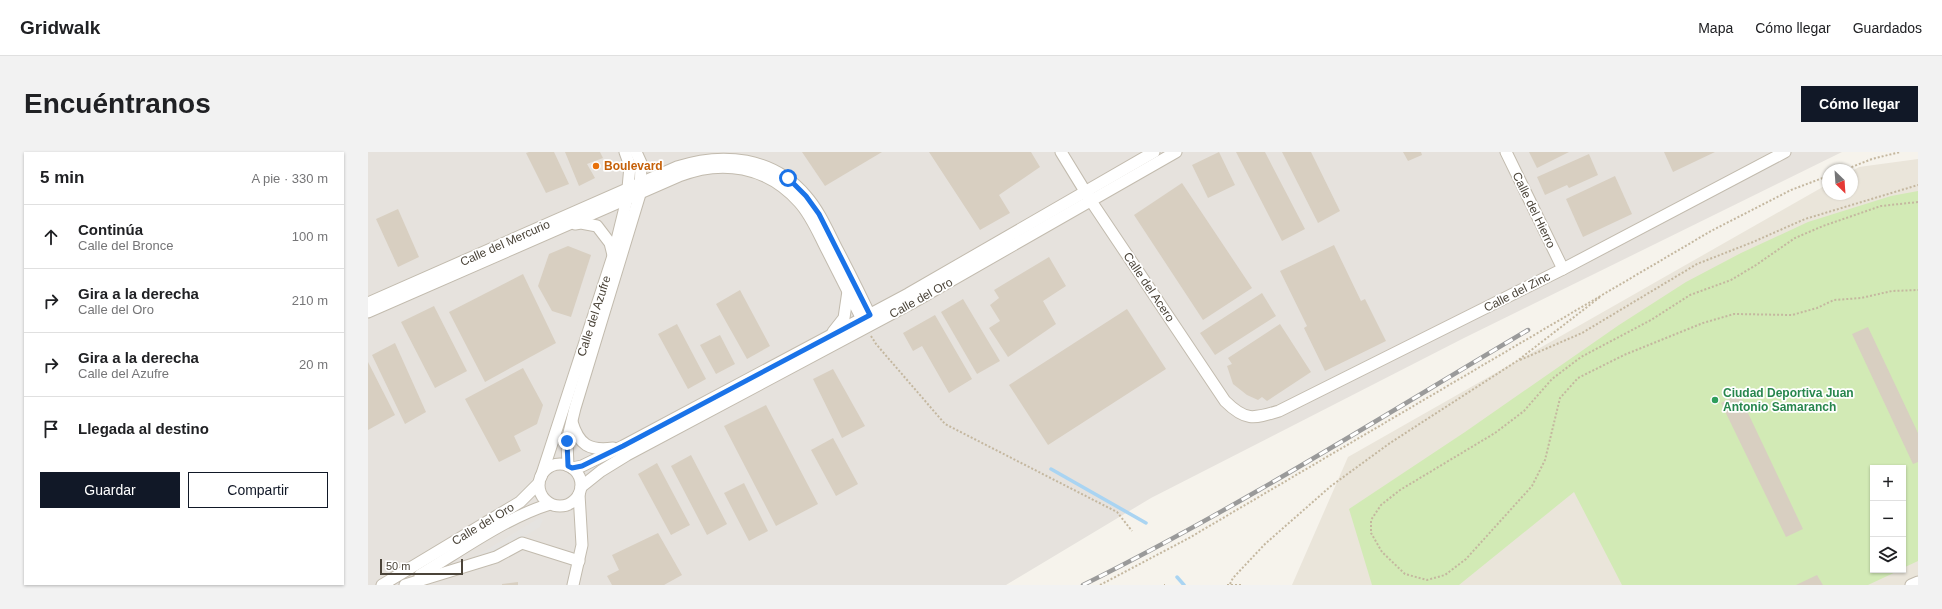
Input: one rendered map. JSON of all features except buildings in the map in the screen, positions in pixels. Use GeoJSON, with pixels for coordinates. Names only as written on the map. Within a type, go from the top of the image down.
{"type":"FeatureCollection","features":[{"type":"Feature","properties":{"kind":"street","name":"Calle del Azufre"},"geometry":{"type":"LineString","coordinates":[[540,480],[613,256],[628,194],[630,166],[625,152]]}},
{"type":"Feature","properties":{"kind":"street","name":"Calle del Azufre"},"geometry":{"type":"LineString","coordinates":[[570,467],[567,441],[641,189],[641,163],[636,152]]}},
{"type":"Feature","properties":{"kind":"street","name":"Calle del Acero"},"geometry":{"type":"LineString","coordinates":[[1061,152],[1091,201],[1225,401],[1234,410],[1244,416]]}},
{"type":"Feature","properties":{"kind":"street","name":"Calle del Oro"},"geometry":{"type":"LineString","coordinates":[[570,467],[582,466],[623,446],[829,337],[868,322],[1086,191],[1154,152]]}},
{"type":"Feature","properties":{"kind":"street","name":"Calle del Oro"},"geometry":{"type":"LineString","coordinates":[[580,491],[601,471],[627,455],[1091,201],[1176,152]]}},
{"type":"Feature","properties":{"kind":"street","name":"Calle del Hierro"},"geometry":{"type":"LineString","coordinates":[[1506,152],[1563,269]]}},
{"type":"Feature","properties":{"kind":"street","name":"Calle del Zinc"},"geometry":{"type":"LineString","coordinates":[[1244,416],[1261,416],[1279,410],[1563,269],[1785,152]]}},
{"type":"Feature","properties":{"kind":"street"},"geometry":{"type":"LineString","coordinates":[[641,189],[689,162],[716,157],[741,158],[759,164],[788,178],[806,196],[819,214],[868,322]]}},
{"type":"Feature","properties":{"kind":"street"},"geometry":{"type":"LineString","coordinates":[[641,189],[692,171],[716,166],[739,168],[762,174],[782,186],[799,202],[812,219],[848,291],[868,322]]}},
{"type":"Feature","properties":{"kind":"street","name":"Calle del Mercurio"},"geometry":{"type":"LineString","coordinates":[[368,303],[641,189]]}},
{"type":"Feature","properties":{"kind":"street","name":"Calle del Mercurio"},"geometry":{"type":"LineString","coordinates":[[368,312],[560,227],[628,194]]}},
{"type":"Feature","properties":{"kind":"street"},"geometry":{"type":"LineString","coordinates":[[560,227],[581,223],[597,226],[610,243],[613,256]]}},
{"type":"Feature","properties":{"kind":"street"},"geometry":{"type":"LineString","coordinates":[[829,337],[844,318],[848,291]]}},
{"type":"Feature","properties":{"kind":"street"},"geometry":{"type":"LineString","coordinates":[[572,422],[576,435],[585,445],[598,450],[623,446]]}},
{"type":"Feature","properties":{"kind":"street"},"geometry":{"type":"LineString","coordinates":[[573,585],[582,545],[580,491],[579,476],[570,467],[555,465],[544,472],[540,480],[542,495],[550,504],[556,506],[566,505],[576,499],[580,491]]}},
{"type":"Feature","properties":{"kind":"street","name":"Calle del Oro"},"geometry":{"type":"LineString","coordinates":[[382,585],[520,502],[540,480]]}},
{"type":"Feature","properties":{"kind":"street","name":"Calle del Oro"},"geometry":{"type":"LineString","coordinates":[[404,585],[502,526],[537,508],[550,504]]}},
{"type":"Feature","properties":{"kind":"street"},"geometry":{"type":"LineString","coordinates":[[566,505],[581,520]]}},
{"type":"Feature","properties":{"kind":"street"},"geometry":{"type":"LineString","coordinates":[[404,585],[496,557],[522,543],[579,562]]}},
{"type":"Feature","properties":{"kind":"street"},"geometry":{"type":"LineString","coordinates":[[1912,585],[1918,582]]}},
{"type":"Feature","properties":{"kind":"path"},"geometry":{"type":"LineString","coordinates":[[1858,165],[1900,152]]}},
{"type":"Feature","properties":{"kind":"path"},"geometry":{"type":"LineString","coordinates":[[1100,585],[1189,538],[1711,231],[1790,190],[1822,178]]}},
{"type":"Feature","properties":{"kind":"path"},"geometry":{"type":"LineString","coordinates":[[1517,361],[1582,332],[1697,264],[1753,242],[1805,219],[1918,184]]}},
{"type":"Feature","properties":{"kind":"path"},"geometry":{"type":"LineString","coordinates":[[1918,202],[1881,206],[1795,238],[1731,280],[1690,295],[1651,320],[1580,358],[1552,379],[1524,411],[1495,433],[1400,490],[1381,505],[1371,520],[1370,533],[1382,552],[1405,574],[1427,580],[1445,575],[1466,559],[1532,486],[1545,460],[1560,398],[1578,378],[1631,352],[1703,323],[1734,314],[1792,314],[1817,308],[1834,300],[1861,298],[1892,291],[1918,290]]}},
{"type":"Feature","properties":{"kind":"path"},"geometry":{"type":"LineString","coordinates":[[1230,584],[1233,578],[1265,544],[1331,486],[1390,443],[1517,361],[1608,291]]}},
{"type":"Feature","properties":{"kind":"path"},"geometry":{"type":"LineString","coordinates":[[868,322],[876,344],[945,424],[1117,512],[1132,531]]}},
{"type":"Feature","properties":{"kind":"path"},"geometry":{"type":"LineString","coordinates":[[1227,585],[1243,585]]}},
{"type":"Feature","properties":{"kind":"shaded area"},"geometry":{"type":"Polygon","coordinates":[[[368,152],[1842,152],[1464,338],[1151,498],[1006,585],[368,585],[368,152]]]}},
{"type":"Feature","properties":{"kind":"shaded area","name":"Ciudad Deportiva Juan Antonio Samaranch"},"geometry":{"type":"Polygon","coordinates":[[[1918,159],[1918,585],[1292,585],[1348,457],[1822,187],[1822,200],[1858,200],[1858,168],[1918,159]]]}},
{"type":"Feature","properties":{"kind":"shaded area"},"geometry":{"type":"Polygon","coordinates":[[[539,518],[543,519],[540,527],[487,558],[473,558],[539,518]]]}},
{"type":"Feature","properties":{"kind":"green space","name":"Ciudad Deportiva Juan Antonio Samaranch"},"geometry":{"type":"Polygon","coordinates":[[[1918,191],[1918,561],[1906,567],[1906,465],[1870,465],[1870,573],[1894,573],[1868,585],[1622,585],[1574,492],[1459,585],[1372,585],[1349,509],[1465,432],[1619,325],[1686,282],[1741,253],[1808,222],[1891,196],[1918,191]]]}},
{"type":"Feature","properties":{"kind":"waterway"},"geometry":{"type":"LineString","coordinates":[[1051,469],[1146,523]]}},
{"type":"Feature","properties":{"kind":"waterway"},"geometry":{"type":"LineString","coordinates":[[1177,577],[1184,585]]}},
{"type":"Feature","properties":{"kind":"railway"},"geometry":{"type":"LineString","coordinates":[[1083,585],[1140,556],[1252,494],[1528,330]]}},
{"type":"Feature","properties":{"kind":"place","name":"Boulevard"},"geometry":{"type":"Point","coordinates":[596,166]}},
{"type":"Feature","properties":{"kind":"place","name":"Ciudad Deportiva Juan Antonio Samaranch"},"geometry":{"type":"Point","coordinates":[1715,400]}},
{"type":"Feature","properties":{"kind":"route"},"geometry":{"type":"LineString","coordinates":[[567,441],[568,466],[572,468],[582,466],[623,446],[870,315],[819,214],[806,196],[788,178]]}}]}
